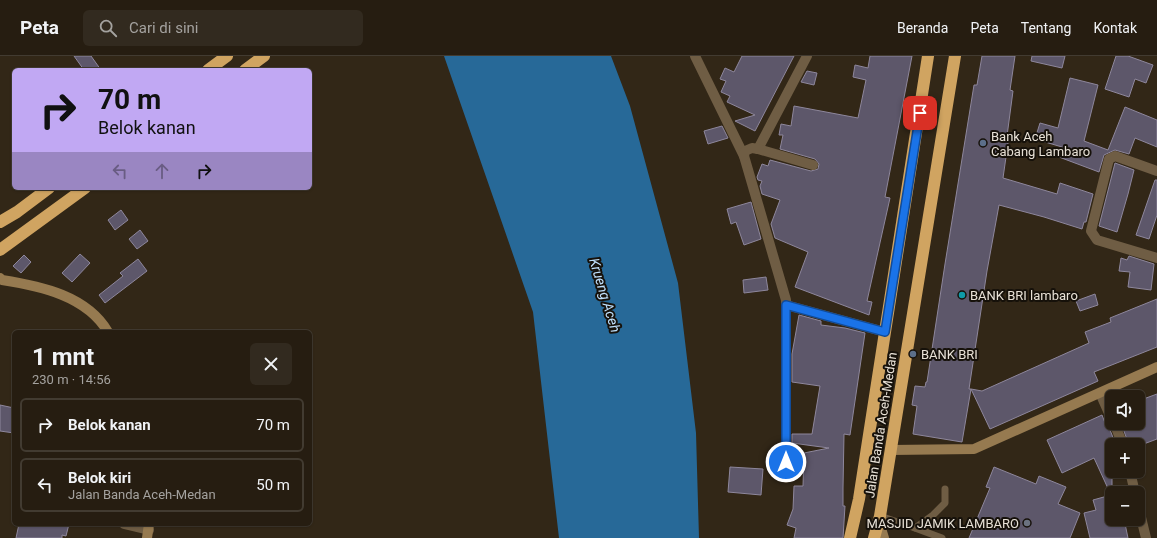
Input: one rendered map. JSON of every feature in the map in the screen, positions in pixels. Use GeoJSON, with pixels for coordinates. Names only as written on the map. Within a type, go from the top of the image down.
{"type":"FeatureCollection","features":[{"type":"Feature","properties":{"kind":"highway"},"geometry":{"type":"LineString","coordinates":[[211,68],[226,56]]}},
{"type":"Feature","properties":{"kind":"highway"},"geometry":{"type":"LineString","coordinates":[[248,68],[264,56]]}},
{"type":"Feature","properties":{"kind":"highway","name":"Jalan Banda Aceh-Medan"},"geometry":{"type":"LineString","coordinates":[[850,538],[859,499],[928,56]]}},
{"type":"Feature","properties":{"kind":"highway","name":"Jalan Banda Aceh-Medan"},"geometry":{"type":"LineString","coordinates":[[874,538],[880,519],[955,56]]}},
{"type":"Feature","properties":{"kind":"highway"},"geometry":{"type":"LineString","coordinates":[[0,222],[17,212],[46,190]]}},
{"type":"Feature","properties":{"kind":"highway"},"geometry":{"type":"LineString","coordinates":[[0,250],[24,234],[82,190]]}},
{"type":"Feature","properties":{"kind":"main road"},"geometry":{"type":"LineString","coordinates":[[1,281],[40,288],[65,296],[87,308],[99,318],[107,330]]}},
{"type":"Feature","properties":{"kind":"main road"},"geometry":{"type":"LineString","coordinates":[[891,450],[974,449],[1157,367]]}},
{"type":"Feature","properties":{"kind":"main road"},"geometry":{"type":"LineString","coordinates":[[880,519],[884,538]]}},
{"type":"Feature","properties":{"kind":"street"},"geometry":{"type":"LineString","coordinates":[[695,56],[744,156],[786,300],[786,478]]}},
{"type":"Feature","properties":{"kind":"street"},"geometry":{"type":"LineString","coordinates":[[758,148],[806,56]]}},
{"type":"Feature","properties":{"kind":"street"},"geometry":{"type":"LineString","coordinates":[[744,156],[745,151],[752,148],[758,148],[813,165]]}},
{"type":"Feature","properties":{"kind":"street"},"geometry":{"type":"LineString","coordinates":[[1157,171],[1115,156],[1109,159],[1091,231],[1097,240],[1157,258]]}},
{"type":"Feature","properties":{"kind":"street"},"geometry":{"type":"LineString","coordinates":[[786,305],[885,332]]}},
{"type":"Feature","properties":{"kind":"street"},"geometry":{"type":"LineString","coordinates":[[1100,393],[1105,404]]}},
{"type":"Feature","properties":{"kind":"street"},"geometry":{"type":"LineString","coordinates":[[131,526],[148,531]]}},
{"type":"Feature","properties":{"kind":"street"},"geometry":{"type":"LineString","coordinates":[[1143,526],[1146,538]]}},
{"type":"Feature","properties":{"kind":"lane"},"geometry":{"type":"LineString","coordinates":[[915,528],[945,503],[945,489]]}},
{"type":"Feature","properties":{"kind":"lane"},"geometry":{"type":"LineString","coordinates":[[880,519],[915,528],[942,538]]}},
{"type":"Feature","properties":{"kind":"water","name":"Krueng Aceh"},"geometry":{"type":"Polygon","coordinates":[[[444,56],[611,56],[630,106],[678,283],[696,433],[699,538],[559,538],[533,312],[444,56]]]}},
{"type":"Feature","properties":{"kind":"building"},"geometry":{"type":"Polygon","coordinates":[[[74,56],[91,56],[100,68],[83,68],[74,56]]]}},
{"type":"Feature","properties":{"kind":"building"},"geometry":{"type":"Polygon","coordinates":[[[742,56],[794,56],[755,131],[735,121],[755,115],[727,102],[730,96],[721,92],[726,81],[720,79],[725,68],[734,72],[742,56]]]}},
{"type":"Feature","properties":{"kind":"building"},"geometry":{"type":"Polygon","coordinates":[[[870,56],[912,56],[885,197],[890,198],[867,301],[872,302],[869,315],[795,287],[808,252],[775,238],[771,224],[780,200],[762,194],[760,186],[762,181],[758,180],[757,177],[762,164],[768,166],[770,160],[811,171],[818,169],[819,164],[815,159],[780,149],[783,135],[779,135],[781,124],[791,126],[794,106],[858,118],[866,80],[853,77],[855,65],[868,68],[870,56]]]}},
{"type":"Feature","properties":{"kind":"building"},"geometry":{"type":"Polygon","coordinates":[[[982,56],[1015,56],[1010,90],[1013,91],[1007,136],[1009,136],[1003,178],[1057,194],[1060,183],[1093,194],[1086,222],[1084,222],[1082,229],[999,205],[987,271],[969,389],[971,389],[962,442],[913,434],[917,406],[912,405],[915,386],[925,387],[927,382],[974,85],[977,85],[982,56]]]}},
{"type":"Feature","properties":{"kind":"building"},"geometry":{"type":"Polygon","coordinates":[[[1032,56],[1065,56],[1062,68],[1031,61],[1032,56]]]}},
{"type":"Feature","properties":{"kind":"building"},"geometry":{"type":"Polygon","coordinates":[[[1116,56],[1128,56],[1153,65],[1146,83],[1135,79],[1129,97],[1105,89],[1116,56]]]}},
{"type":"Feature","properties":{"kind":"building"},"geometry":{"type":"Polygon","coordinates":[[[807,71],[817,73],[814,85],[801,82],[807,71]]]}},
{"type":"Feature","properties":{"kind":"building"},"geometry":{"type":"Polygon","coordinates":[[[1070,78],[1098,85],[1084,141],[1108,150],[1125,107],[1157,120],[1157,147],[1135,138],[1129,154],[1115,150],[1104,155],[1099,172],[1059,157],[1062,147],[1035,139],[1040,123],[1058,128],[1070,78]]]}},
{"type":"Feature","properties":{"kind":"building"},"geometry":{"type":"Polygon","coordinates":[[[722,126],[728,138],[708,144],[704,131],[722,126]]]}},
{"type":"Feature","properties":{"kind":"building"},"geometry":{"type":"Polygon","coordinates":[[[1115,163],[1134,170],[1117,232],[1099,226],[1115,163]]]}},
{"type":"Feature","properties":{"kind":"building"},"geometry":{"type":"Polygon","coordinates":[[[1155,180],[1157,180],[1157,215],[1149,239],[1136,235],[1155,180]]]}},
{"type":"Feature","properties":{"kind":"building"},"geometry":{"type":"Polygon","coordinates":[[[751,202],[761,239],[744,245],[736,222],[731,224],[727,209],[751,202]]]}},
{"type":"Feature","properties":{"kind":"building"},"geometry":{"type":"Polygon","coordinates":[[[121,210],[128,220],[115,230],[108,220],[121,210]]]}},
{"type":"Feature","properties":{"kind":"building"},"geometry":{"type":"Polygon","coordinates":[[[140,230],[148,241],[137,249],[129,239],[140,230]]]}},
{"type":"Feature","properties":{"kind":"building"},"geometry":{"type":"Polygon","coordinates":[[[80,254],[90,263],[72,282],[62,273],[80,254]]]}},
{"type":"Feature","properties":{"kind":"building"},"geometry":{"type":"Polygon","coordinates":[[[24,255],[31,262],[21,273],[13,266],[24,255]]]}},
{"type":"Feature","properties":{"kind":"building"},"geometry":{"type":"Polygon","coordinates":[[[1129,256],[1154,264],[1151,290],[1128,287],[1130,272],[1119,271],[1121,258],[1127,260],[1129,256]]]}},
{"type":"Feature","properties":{"kind":"building"},"geometry":{"type":"Polygon","coordinates":[[[138,259],[147,271],[105,303],[99,295],[123,276],[120,273],[138,259]]]}},
{"type":"Feature","properties":{"kind":"building"},"geometry":{"type":"Polygon","coordinates":[[[766,277],[768,290],[744,293],[743,280],[766,277]]]}},
{"type":"Feature","properties":{"kind":"building"},"geometry":{"type":"Polygon","coordinates":[[[1095,294],[1098,305],[1080,311],[1076,301],[1095,294]]]}},
{"type":"Feature","properties":{"kind":"building"},"geometry":{"type":"Polygon","coordinates":[[[1157,299],[1157,347],[1094,372],[1098,381],[990,429],[971,389],[982,391],[1089,343],[1085,332],[1111,322],[1110,318],[1157,299]]]}},
{"type":"Feature","properties":{"kind":"building"},"geometry":{"type":"Polygon","coordinates":[[[799,315],[821,321],[821,325],[845,328],[865,333],[850,435],[844,434],[843,506],[845,506],[843,538],[794,538],[796,528],[787,525],[793,509],[794,486],[803,486],[804,453],[829,448],[792,443],[792,434],[812,434],[820,386],[792,382],[792,354],[799,315]]]}},
{"type":"Feature","properties":{"kind":"building"},"geometry":{"type":"Polygon","coordinates":[[[1157,394],[1157,439],[1145,444],[1145,438],[1126,438],[1124,430],[1145,430],[1145,398],[1157,394]]]}},
{"type":"Feature","properties":{"kind":"building"},"geometry":{"type":"Polygon","coordinates":[[[0,405],[12,408],[12,433],[0,431],[0,405]]]}},
{"type":"Feature","properties":{"kind":"building"},"geometry":{"type":"Polygon","coordinates":[[[1102,415],[1105,423],[1105,430],[1110,430],[1113,438],[1105,438],[1105,478],[1112,478],[1112,486],[1107,486],[1094,458],[1062,473],[1047,440],[1102,415]]]}},
{"type":"Feature","properties":{"kind":"building"},"geometry":{"type":"Polygon","coordinates":[[[730,467],[763,469],[761,495],[728,492],[730,467]]]}},
{"type":"Feature","properties":{"kind":"building"},"geometry":{"type":"Polygon","coordinates":[[[994,467],[1036,484],[1039,476],[1066,487],[1058,504],[1080,513],[1070,538],[969,538],[990,488],[986,487],[994,467]]]}},
{"type":"Feature","properties":{"kind":"building"},"geometry":{"type":"Polygon","coordinates":[[[1105,497],[1105,526],[1125,526],[1128,538],[1090,538],[1084,513],[1096,510],[1093,500],[1105,497]]]}},
{"type":"Feature","properties":{"kind":"building"},"geometry":{"type":"Polygon","coordinates":[[[19,526],[68,526],[66,536],[62,535],[62,538],[16,538],[19,526]]]}},
{"type":"Feature","properties":{"kind":"place","name":"Bank Aceh Cabang Lambaro"},"geometry":{"type":"Point","coordinates":[983,143]}},
{"type":"Feature","properties":{"kind":"place","name":"BANK BRI lambaro"},"geometry":{"type":"Point","coordinates":[962,295]}},
{"type":"Feature","properties":{"kind":"place","name":"BANK BRI"},"geometry":{"type":"Point","coordinates":[913,354]}},
{"type":"Feature","properties":{"kind":"place","name":"MASJID JAMIK LAMBARO"},"geometry":{"type":"Point","coordinates":[1027,523]}},
{"type":"Feature","properties":{"kind":"route"},"geometry":{"type":"LineString","coordinates":[[786,462],[786,305],[885,332],[920,113]]}}]}
